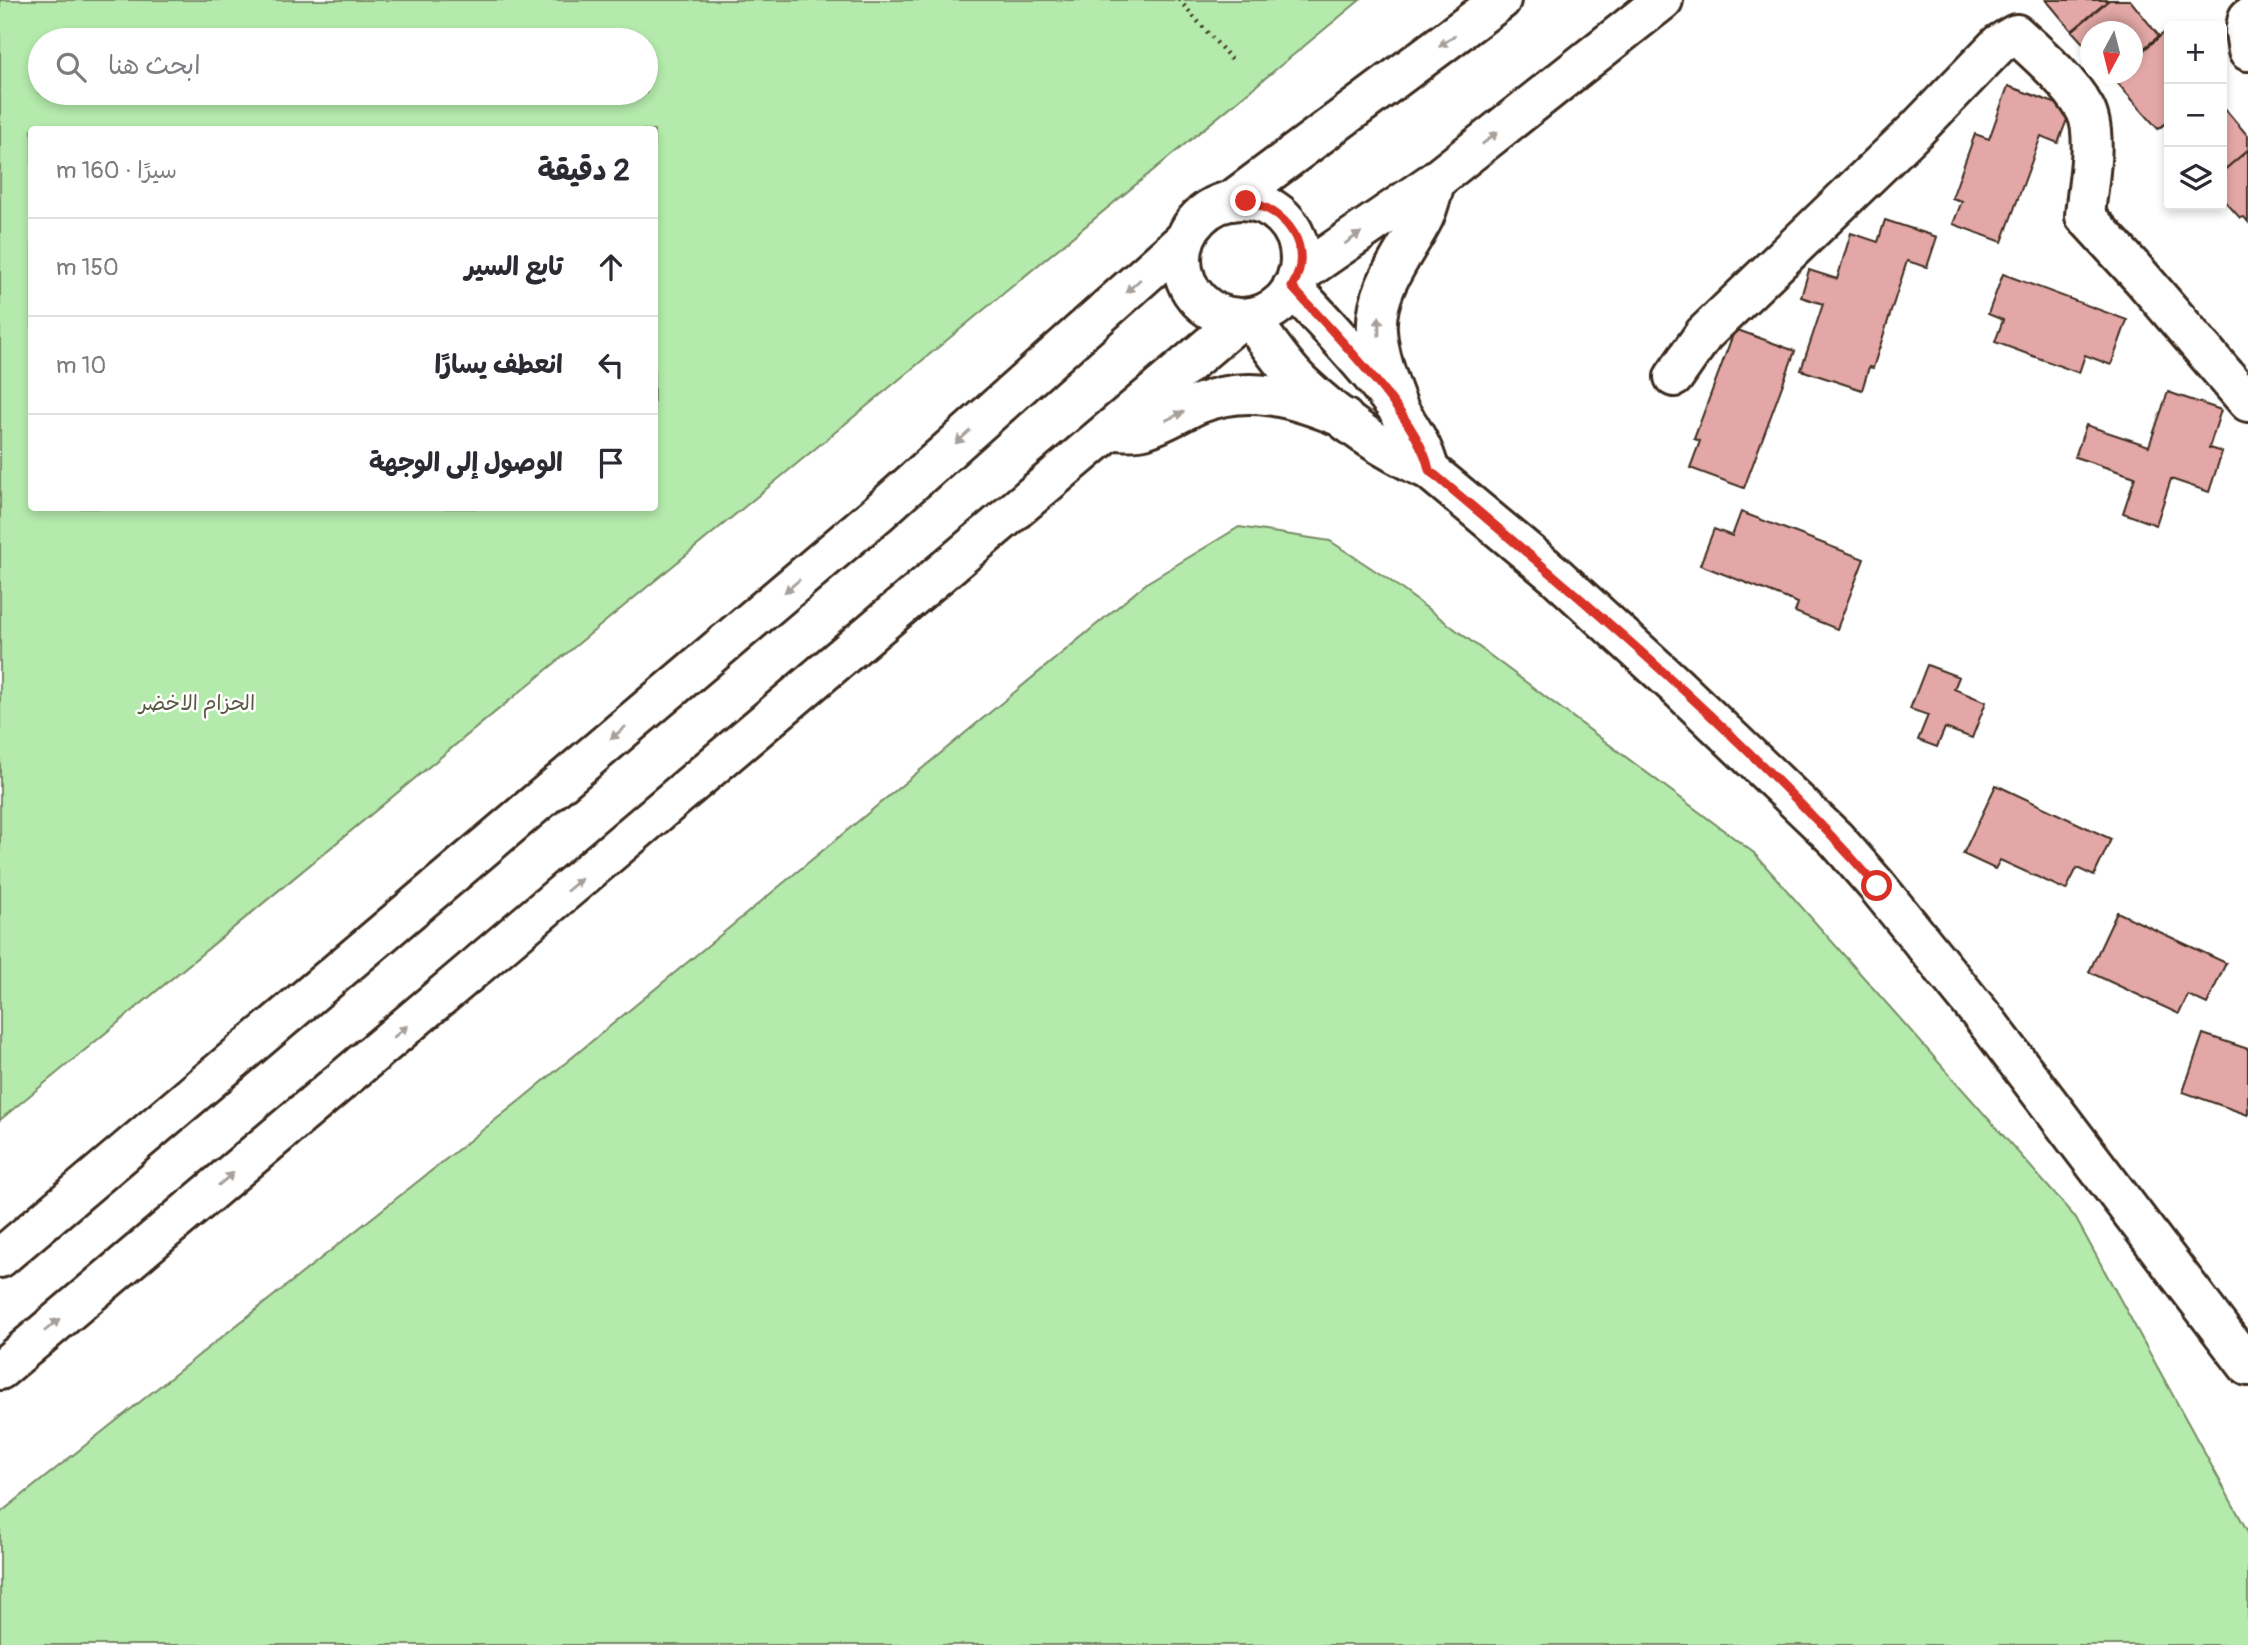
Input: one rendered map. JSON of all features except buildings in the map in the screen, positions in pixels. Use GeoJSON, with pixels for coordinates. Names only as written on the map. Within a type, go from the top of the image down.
{"type":"FeatureCollection","features":[{"type":"Feature","properties":{"kind":"main road"},"geometry":{"type":"LineString","coordinates":[[0,1258],[877,514],[1184,240],[1190,228],[1207,211],[1231,201],[1502,0]]}},
{"type":"Feature","properties":{"kind":"main road"},"geometry":{"type":"LineString","coordinates":[[1295,282],[1436,180],[1663,0]]}},
{"type":"Feature","properties":{"kind":"main road"},"geometry":{"type":"LineString","coordinates":[[2248,18],[2245,32],[2248,51]]}},
{"type":"Feature","properties":{"kind":"main road"},"geometry":{"type":"LineString","coordinates":[[1674,377],[1704,334],[1896,150],[1999,44],[2015,34],[2049,63],[2085,110],[2090,128],[2091,151],[2084,216],[2141,277],[2248,402]]}},
{"type":"Feature","properties":{"kind":"main road"},"geometry":{"type":"LineString","coordinates":[[1402,415],[1383,366],[1377,330],[1380,303],[1393,270],[1425,215],[1436,180]]}},
{"type":"Feature","properties":{"kind":"main road"},"geometry":{"type":"LineString","coordinates":[[0,1370],[1109,430],[1246,318],[1274,308],[1284,299],[1295,282],[1300,261],[1294,232],[1285,220],[1260,204],[1231,201]]}},
{"type":"Feature","properties":{"kind":"main road"},"geometry":{"type":"LineString","coordinates":[[1184,240],[1182,268],[1193,294],[1203,305],[1228,317],[1246,318],[1298,380],[1344,418],[1388,449],[1429,470],[1555,575],[1836,839],[1987,1022],[2248,1366]]}},
{"type":"Feature","properties":{"kind":"main road"},"geometry":{"type":"LineString","coordinates":[[1295,282],[1402,415],[1420,445],[1429,470]]}},
{"type":"Feature","properties":{"kind":"main road"},"geometry":{"type":"LineString","coordinates":[[1109,430],[1141,430],[1198,404],[1243,393],[1281,396],[1307,402],[1344,418]]}},
{"type":"Feature","properties":{"kind":"path"},"geometry":{"type":"LineString","coordinates":[[1179,0],[1232,60]]}},
{"type":"Feature","properties":{"kind":"green space","name":"الحزام الاخضر"},"geometry":{"type":"Polygon","coordinates":[[[0,0],[1360,0],[0,1120],[0,0]]]}},
{"type":"Feature","properties":{"kind":"green space"},"geometry":{"type":"Polygon","coordinates":[[[1239,527],[1330,541],[1388,579],[1754,853],[2075,1217],[2248,1532],[2248,1645],[0,1645],[0,1513],[523,1098],[1148,582],[1239,527]]]}},
{"type":"Feature","properties":{"kind":"route"},"geometry":{"type":"LineString","coordinates":[[1246,201],[1274,211],[1294,232],[1300,261],[1292,287],[1402,415],[1420,445],[1429,470],[1555,575],[1674,684],[1790,793],[1836,839],[1877,886]]}}]}
